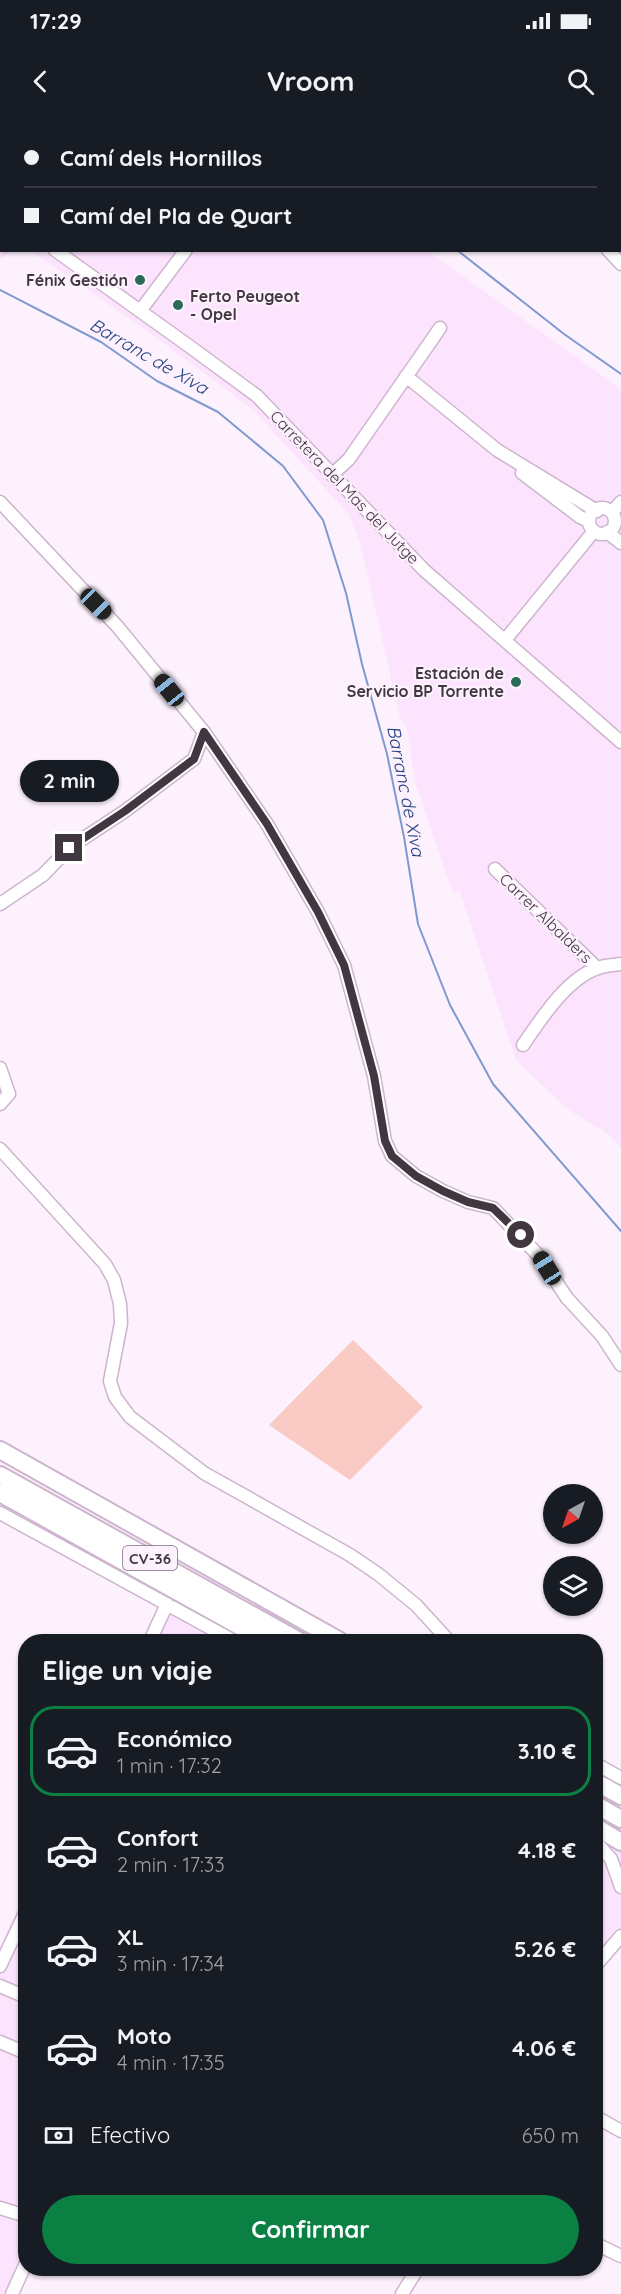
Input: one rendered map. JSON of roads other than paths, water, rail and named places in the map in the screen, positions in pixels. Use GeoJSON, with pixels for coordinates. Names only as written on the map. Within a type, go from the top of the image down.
{"type":"FeatureCollection","features":[{"type":"Feature","properties":{"kind":"highway"},"geometry":{"type":"LineString","coordinates":[[0,1450],[328,1634]]}},
{"type":"Feature","properties":{"kind":"highway","name":"CV-36"},"geometry":{"type":"LineString","coordinates":[[0,1474],[286,1634]]}},
{"type":"Feature","properties":{"kind":"highway","name":"CV-36"},"geometry":{"type":"LineString","coordinates":[[0,1493],[254,1634]]}},
{"type":"Feature","properties":{"kind":"highway"},"geometry":{"type":"LineString","coordinates":[[603,1786],[621,1796]]}},
{"type":"Feature","properties":{"kind":"highway"},"geometry":{"type":"LineString","coordinates":[[603,1809],[621,1819]]}},
{"type":"Feature","properties":{"kind":"highway"},"geometry":{"type":"LineString","coordinates":[[603,1825],[621,1835]]}},
{"type":"Feature","properties":{"kind":"highway"},"geometry":{"type":"LineString","coordinates":[[603,1831],[621,1842]]}},
{"type":"Feature","properties":{"kind":"street","name":"Carretera del Mas del Jutge"},"geometry":{"type":"LineString","coordinates":[[58,252],[257,396],[424,570],[621,742]]}},
{"type":"Feature","properties":{"kind":"street"},"geometry":{"type":"LineString","coordinates":[[140,311],[184,252]]}},
{"type":"Feature","properties":{"kind":"street"},"geometry":{"type":"LineString","coordinates":[[610,252],[621,264]]}},
{"type":"Feature","properties":{"kind":"street"},"geometry":{"type":"LineString","coordinates":[[332,475],[349,459],[440,328]]}},
{"type":"Feature","properties":{"kind":"street"},"geometry":{"type":"LineString","coordinates":[[406,376],[497,450],[621,543]]}},
{"type":"Feature","properties":{"kind":"street"},"geometry":{"type":"LineString","coordinates":[[0,502],[111,618],[204,732],[267,824],[318,912],[344,965],[374,1076],[385,1141],[392,1156],[416,1176],[443,1191],[468,1202],[493,1208],[539,1256],[567,1298],[602,1336],[621,1365]]}},
{"type":"Feature","properties":{"kind":"street"},"geometry":{"type":"LineString","coordinates":[[616,522],[621,502]]}},
{"type":"Feature","properties":{"kind":"street"},"geometry":{"type":"LineString","coordinates":[[505,640],[608,510],[616,522]]}},
{"type":"Feature","properties":{"kind":"street"},"geometry":{"type":"LineString","coordinates":[[596,524],[616,522]]}},
{"type":"Feature","properties":{"kind":"street"},"geometry":{"type":"LineString","coordinates":[[0,904],[47,872],[69,848],[125,811],[194,759],[204,732]]}},
{"type":"Feature","properties":{"kind":"street","name":"Carrer Albalders"},"geometry":{"type":"LineString","coordinates":[[495,869],[597,968]]}},
{"type":"Feature","properties":{"kind":"street"},"geometry":{"type":"LineString","coordinates":[[523,1045],[570,985],[597,968],[621,964]]}},
{"type":"Feature","properties":{"kind":"street"},"geometry":{"type":"LineString","coordinates":[[0,1068],[9,1094],[0,1104]]}},
{"type":"Feature","properties":{"kind":"street"},"geometry":{"type":"LineString","coordinates":[[0,1149],[105,1264],[114,1280],[120,1304],[121,1323],[110,1381],[115,1397],[130,1417],[204,1473],[350,1555],[378,1574],[416,1605],[443,1634]]}},
{"type":"Feature","properties":{"kind":"street"},"geometry":{"type":"LineString","coordinates":[[0,1514],[221,1634]]}},
{"type":"Feature","properties":{"kind":"street"},"geometry":{"type":"LineString","coordinates":[[153,1634],[167,1604]]}},
{"type":"Feature","properties":{"kind":"street"},"geometry":{"type":"LineString","coordinates":[[603,1768],[621,1778]]}},
{"type":"Feature","properties":{"kind":"street"},"geometry":{"type":"LineString","coordinates":[[603,1849],[612,1859],[621,1887]]}},
{"type":"Feature","properties":{"kind":"street"},"geometry":{"type":"LineString","coordinates":[[0,1966],[18,1928]]}},
{"type":"Feature","properties":{"kind":"street"},"geometry":{"type":"LineString","coordinates":[[603,1957],[621,1936]]}},
{"type":"Feature","properties":{"kind":"street"},"geometry":{"type":"LineString","coordinates":[[0,1986],[18,1994]]}},
{"type":"Feature","properties":{"kind":"street"},"geometry":{"type":"LineString","coordinates":[[0,2042],[18,2050]]}},
{"type":"Feature","properties":{"kind":"street"},"geometry":{"type":"LineString","coordinates":[[603,2121],[621,2131]]}},
{"type":"Feature","properties":{"kind":"street"},"geometry":{"type":"LineString","coordinates":[[0,2208],[18,2214]]}},
{"type":"Feature","properties":{"kind":"street"},"geometry":{"type":"LineString","coordinates":[[603,2247],[621,2256]]}},
{"type":"Feature","properties":{"kind":"street"},"geometry":{"type":"LineString","coordinates":[[12,2294],[20,2276]]}},
{"type":"Feature","properties":{"kind":"street"},"geometry":{"type":"LineString","coordinates":[[402,2294],[413,2276]]}},
{"type":"Feature","properties":{"kind":"waterway"},"geometry":{"type":"LineString","coordinates":[[460,252],[564,334],[621,374]]}},
{"type":"Feature","properties":{"kind":"waterway","name":"Barranc de Xiva"},"geometry":{"type":"LineString","coordinates":[[0,290],[101,342],[157,381],[218,412],[283,466],[323,520],[346,593],[362,664],[387,754],[404,837],[418,924],[450,1005],[493,1084],[621,1231]]}},
{"type":"Feature","properties":{"kind":"place","name":"Fénix Gestión"},"geometry":{"type":"Point","coordinates":[140,280]}},
{"type":"Feature","properties":{"kind":"place","name":"Ferto Peugeot - Opel"},"geometry":{"type":"Point","coordinates":[178,305]}},
{"type":"Feature","properties":{"kind":"place","name":"Estación de Servicio BP Torrente"},"geometry":{"type":"Point","coordinates":[516,682]}}]}
